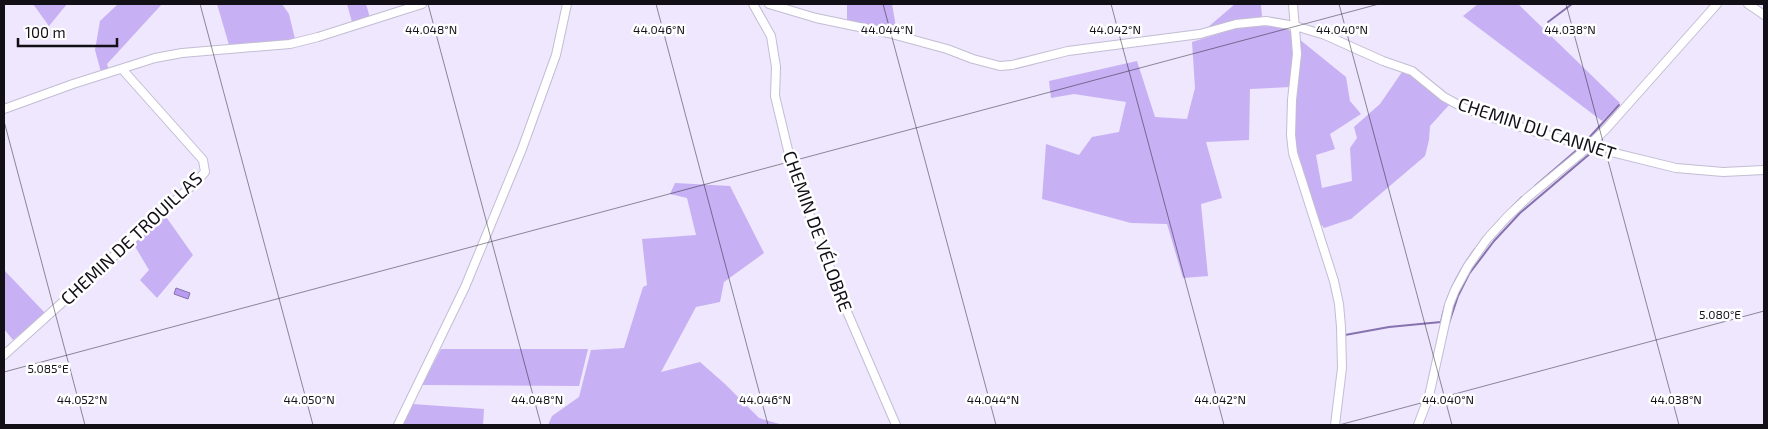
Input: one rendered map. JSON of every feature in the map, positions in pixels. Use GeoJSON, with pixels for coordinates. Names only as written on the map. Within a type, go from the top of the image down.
{"type":"FeatureCollection","features":[{"type":"Feature","properties":{"kind":"street"},"geometry":{"type":"LineString","coordinates":[[4,109],[42,94],[155,58],[182,53],[290,44],[318,38],[422,4]]}},
{"type":"Feature","properties":{"kind":"street"},"geometry":{"type":"LineString","coordinates":[[398,425],[465,287],[522,149],[556,55],[567,4]]}},
{"type":"Feature","properties":{"kind":"street","name":"CHEMIN DE VÉLOBRE"},"geometry":{"type":"LineString","coordinates":[[753,4],[771,36],[776,66],[775,96],[794,175],[848,314],[896,425]]}},
{"type":"Feature","properties":{"kind":"street","name":"CHEMIN DU CANNET"},"geometry":{"type":"LineString","coordinates":[[769,4],[816,18],[888,33],[1000,66],[1012,65],[1068,51],[1200,34],[1236,24],[1266,21],[1295,26],[1326,35],[1383,61],[1412,71],[1444,97],[1464,108],[1536,132],[1676,168],[1723,172],[1764,170]]}},
{"type":"Feature","properties":{"kind":"street"},"geometry":{"type":"LineString","coordinates":[[1293,4],[1297,54],[1292,100],[1291,135],[1293,153],[1334,281],[1341,327],[1342,368],[1335,425]]}},
{"type":"Feature","properties":{"kind":"street"},"geometry":{"type":"LineString","coordinates":[[1418,425],[1429,396],[1449,305],[1468,266],[1507,217],[1528,197],[1590,146],[1718,4]]}},
{"type":"Feature","properties":{"kind":"street"},"geometry":{"type":"LineString","coordinates":[[1748,4],[1764,15]]}},
{"type":"Feature","properties":{"kind":"street","name":"CHEMIN DE TROUILLAS"},"geometry":{"type":"LineString","coordinates":[[4,355],[205,172],[203,160],[122,69]]}},
{"type":"Feature","properties":{"kind":"shaded area"},"geometry":{"type":"Polygon","coordinates":[[[33,4],[67,4],[49,26],[33,4]]]}},
{"type":"Feature","properties":{"kind":"shaded area"},"geometry":{"type":"Polygon","coordinates":[[[118,4],[162,4],[107,64],[109,70],[101,72],[95,50],[100,21],[118,4]]]}},
{"type":"Feature","properties":{"kind":"shaded area"},"geometry":{"type":"Polygon","coordinates":[[[217,4],[282,4],[289,14],[295,39],[229,45],[217,4]]]}},
{"type":"Feature","properties":{"kind":"shaded area"},"geometry":{"type":"Polygon","coordinates":[[[347,4],[366,4],[370,18],[352,22],[347,4]]]}},
{"type":"Feature","properties":{"kind":"shaded area"},"geometry":{"type":"Polygon","coordinates":[[[847,4],[892,4],[897,33],[847,21],[847,4]]]}},
{"type":"Feature","properties":{"kind":"shaded area"},"geometry":{"type":"Polygon","coordinates":[[[1235,4],[1261,4],[1262,17],[1207,28],[1235,4]]]}},
{"type":"Feature","properties":{"kind":"shaded area"},"geometry":{"type":"Polygon","coordinates":[[[1478,4],[1518,4],[1620,103],[1602,121],[1463,16],[1478,4]]]}},
{"type":"Feature","properties":{"kind":"shaded area"},"geometry":{"type":"Polygon","coordinates":[[[1260,26],[1283,28],[1295,36],[1294,70],[1290,87],[1250,89],[1249,140],[1206,142],[1222,198],[1201,204],[1208,276],[1183,278],[1167,224],[1131,223],[1042,199],[1046,144],[1079,155],[1092,137],[1119,132],[1126,102],[1074,94],[1051,98],[1049,81],[1137,61],[1155,117],[1187,119],[1195,88],[1192,42],[1237,28],[1260,26]]]}},
{"type":"Feature","properties":{"kind":"shaded area"},"geometry":{"type":"Polygon","coordinates":[[[1299,39],[1346,77],[1350,101],[1361,114],[1330,134],[1335,149],[1316,155],[1322,188],[1352,181],[1350,148],[1357,138],[1354,127],[1380,104],[1402,72],[1410,74],[1449,105],[1430,126],[1425,156],[1351,219],[1324,228],[1315,217],[1296,154],[1293,113],[1299,39]]]}},
{"type":"Feature","properties":{"kind":"shaded area"},"geometry":{"type":"Polygon","coordinates":[[[675,183],[730,186],[764,253],[724,282],[720,302],[696,307],[661,372],[700,362],[759,418],[783,425],[548,425],[552,416],[579,397],[591,350],[624,348],[643,287],[647,285],[642,239],[696,235],[687,198],[670,194],[675,183]]]}},
{"type":"Feature","properties":{"kind":"shaded area"},"geometry":{"type":"Polygon","coordinates":[[[164,214],[193,255],[157,298],[140,280],[149,270],[133,243],[164,214]]]}},
{"type":"Feature","properties":{"kind":"shaded area"},"geometry":{"type":"Polygon","coordinates":[[[4,270],[45,313],[13,340],[4,329],[4,270]]]}},
{"type":"Feature","properties":{"kind":"shaded area"},"geometry":{"type":"Polygon","coordinates":[[[176,288],[190,293],[188,299],[174,294],[176,288]]]}},
{"type":"Feature","properties":{"kind":"shaded area"},"geometry":{"type":"Polygon","coordinates":[[[441,349],[588,349],[579,386],[422,385],[441,349]]]}},
{"type":"Feature","properties":{"kind":"shaded area"},"geometry":{"type":"Polygon","coordinates":[[[412,404],[484,409],[483,425],[403,425],[412,404]]]}},
{"type":"Feature","properties":{"kind":"waterway"},"geometry":{"type":"LineString","coordinates":[[1548,22],[1572,4]]}},
{"type":"Feature","properties":{"kind":"waterway"},"geometry":{"type":"LineString","coordinates":[[1586,141],[1619,105]]}},
{"type":"Feature","properties":{"kind":"waterway"},"geometry":{"type":"LineString","coordinates":[[1535,186],[1578,149]]}},
{"type":"Feature","properties":{"kind":"waterway"},"geometry":{"type":"LineString","coordinates":[[1449,323],[1458,296],[1469,274],[1494,241],[1520,213],[1592,152]]}},
{"type":"Feature","properties":{"kind":"waterway"},"geometry":{"type":"LineString","coordinates":[[1511,208],[1522,197]]}},
{"type":"Feature","properties":{"kind":"waterway"},"geometry":{"type":"LineString","coordinates":[[1345,335],[1389,327],[1441,322],[1446,302],[1454,284],[1475,249]]}}]}
